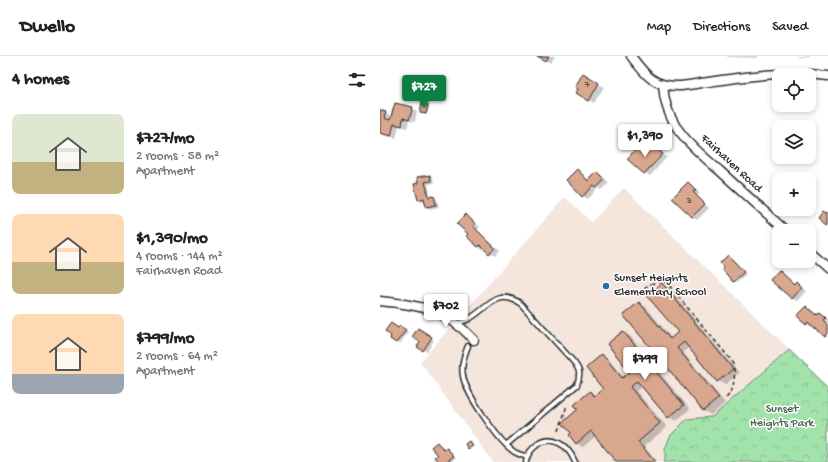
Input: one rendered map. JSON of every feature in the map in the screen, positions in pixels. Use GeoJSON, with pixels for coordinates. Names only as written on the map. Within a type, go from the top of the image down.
{"type":"FeatureCollection","features":[{"type":"Feature","properties":{"kind":"street"},"geometry":{"type":"LineString","coordinates":[[631,56],[644,73],[650,78],[672,86],[760,75],[803,74],[828,76]]}},
{"type":"Feature","properties":{"kind":"street","name":"Fairhaven Road"},"geometry":{"type":"LineString","coordinates":[[663,84],[666,106],[682,134],[701,154],[778,224]]}},
{"type":"Feature","properties":{"kind":"street"},"geometry":{"type":"LineString","coordinates":[[816,258],[828,269]]}},
{"type":"Feature","properties":{"kind":"street"},"geometry":{"type":"LineString","coordinates":[[380,301],[415,305],[443,315],[467,332],[474,340]]}},
{"type":"Feature","properties":{"kind":"lane"},"geometry":{"type":"LineString","coordinates":[[457,324],[468,319],[493,301],[505,297],[511,298],[521,304],[574,362],[579,371],[577,386],[506,445]]}},
{"type":"Feature","properties":{"kind":"lane"},"geometry":{"type":"LineString","coordinates":[[468,346],[462,368],[466,387],[481,412],[506,445],[527,460],[531,450],[537,444],[553,440],[560,443],[572,456],[575,462]]}},
{"type":"Feature","properties":{"kind":"path"},"geometry":{"type":"LineString","coordinates":[[639,293],[653,283],[663,281],[731,360],[734,365],[735,372],[731,392],[725,400]]}},
{"type":"Feature","properties":{"kind":"path"},"geometry":{"type":"LineString","coordinates":[[559,431],[567,405]]}},
{"type":"Feature","properties":{"kind":"shaded area","name":"Sunset Heights Elementary School"},"geometry":{"type":"Polygon","coordinates":[[[624,188],[789,349],[712,417],[687,419],[669,436],[664,449],[664,459],[662,462],[493,462],[420,362],[565,197],[591,222],[624,188]]]}},
{"type":"Feature","properties":{"kind":"green space","name":"Sunset Heights Park"},"geometry":{"type":"Polygon","coordinates":[[[789,350],[828,387],[828,462],[663,462],[665,459],[665,449],[670,436],[687,419],[712,417],[789,350]]]}},
{"type":"Feature","properties":{"kind":"building"},"geometry":{"type":"Polygon","coordinates":[[[537,56],[549,56],[546,61],[537,56]]]}},
{"type":"Feature","properties":{"kind":"building"},"geometry":{"type":"Polygon","coordinates":[[[583,73],[599,83],[589,101],[576,93],[578,89],[575,87],[583,73]]]}},
{"type":"Feature","properties":{"kind":"building"},"geometry":{"type":"Polygon","coordinates":[[[395,103],[413,107],[409,120],[403,118],[402,126],[394,124],[391,136],[380,133],[380,110],[386,112],[384,118],[390,120],[395,103]]]}},
{"type":"Feature","properties":{"kind":"building"},"geometry":{"type":"Polygon","coordinates":[[[422,103],[428,105],[426,114],[420,113],[422,103]]]}},
{"type":"Feature","properties":{"kind":"building"},"geometry":{"type":"Polygon","coordinates":[[[640,144],[646,150],[651,144],[663,154],[644,174],[627,159],[640,144]]]}},
{"type":"Feature","properties":{"kind":"building"},"geometry":{"type":"Polygon","coordinates":[[[577,169],[588,181],[597,172],[605,180],[596,188],[594,186],[582,197],[566,180],[577,169]]]}},
{"type":"Feature","properties":{"kind":"building"},"geometry":{"type":"Polygon","coordinates":[[[430,175],[431,181],[425,182],[429,197],[434,196],[436,205],[426,207],[424,198],[418,200],[414,184],[418,183],[417,177],[430,175]]]}},
{"type":"Feature","properties":{"kind":"building"},"geometry":{"type":"Polygon","coordinates":[[[688,182],[696,190],[693,192],[705,204],[692,217],[672,198],[688,182]]]}},
{"type":"Feature","properties":{"kind":"building"},"geometry":{"type":"Polygon","coordinates":[[[824,211],[827,213],[828,212],[827,225],[819,218],[824,211]]]}},
{"type":"Feature","properties":{"kind":"building"},"geometry":{"type":"Polygon","coordinates":[[[466,214],[475,224],[473,226],[495,248],[489,254],[480,245],[478,247],[466,236],[468,234],[457,224],[466,214]]]}},
{"type":"Feature","properties":{"kind":"building"},"geometry":{"type":"Polygon","coordinates":[[[728,255],[744,272],[733,282],[722,269],[724,268],[720,263],[728,255]]]}},
{"type":"Feature","properties":{"kind":"building"},"geometry":{"type":"Polygon","coordinates":[[[779,270],[794,284],[796,281],[802,287],[792,299],[770,280],[779,270]]]}},
{"type":"Feature","properties":{"kind":"building"},"geometry":{"type":"Polygon","coordinates":[[[662,283],[733,369],[717,382],[684,342],[677,348],[719,398],[703,411],[661,360],[652,367],[684,405],[668,418],[637,381],[630,387],[660,423],[638,442],[655,462],[616,462],[591,431],[576,444],[569,435],[571,433],[562,423],[578,409],[574,405],[590,391],[594,396],[603,389],[586,368],[602,354],[622,378],[630,372],[607,344],[623,331],[646,359],[654,352],[623,315],[639,302],[670,339],[678,332],[647,296],[662,283]]]}},
{"type":"Feature","properties":{"kind":"building"},"geometry":{"type":"Polygon","coordinates":[[[807,306],[818,316],[820,313],[826,318],[824,320],[828,324],[828,333],[825,337],[808,322],[806,324],[797,316],[807,306]]]}},
{"type":"Feature","properties":{"kind":"building"},"geometry":{"type":"Polygon","coordinates":[[[391,323],[398,328],[400,326],[406,330],[396,343],[390,339],[391,336],[385,331],[391,323]]]}},
{"type":"Feature","properties":{"kind":"building"},"geometry":{"type":"Polygon","coordinates":[[[418,328],[432,337],[423,351],[417,347],[420,342],[412,337],[418,328]]]}},
{"type":"Feature","properties":{"kind":"building"},"geometry":{"type":"Polygon","coordinates":[[[469,441],[473,446],[468,449],[465,444],[469,441]]]}},
{"type":"Feature","properties":{"kind":"building"},"geometry":{"type":"Polygon","coordinates":[[[437,442],[444,450],[447,448],[454,456],[446,462],[439,462],[435,457],[438,455],[431,447],[437,442]]]}},
{"type":"Feature","properties":{"kind":"place","name":"Sunset Heights Elementary School"},"geometry":{"type":"Point","coordinates":[606,286]}}]}
